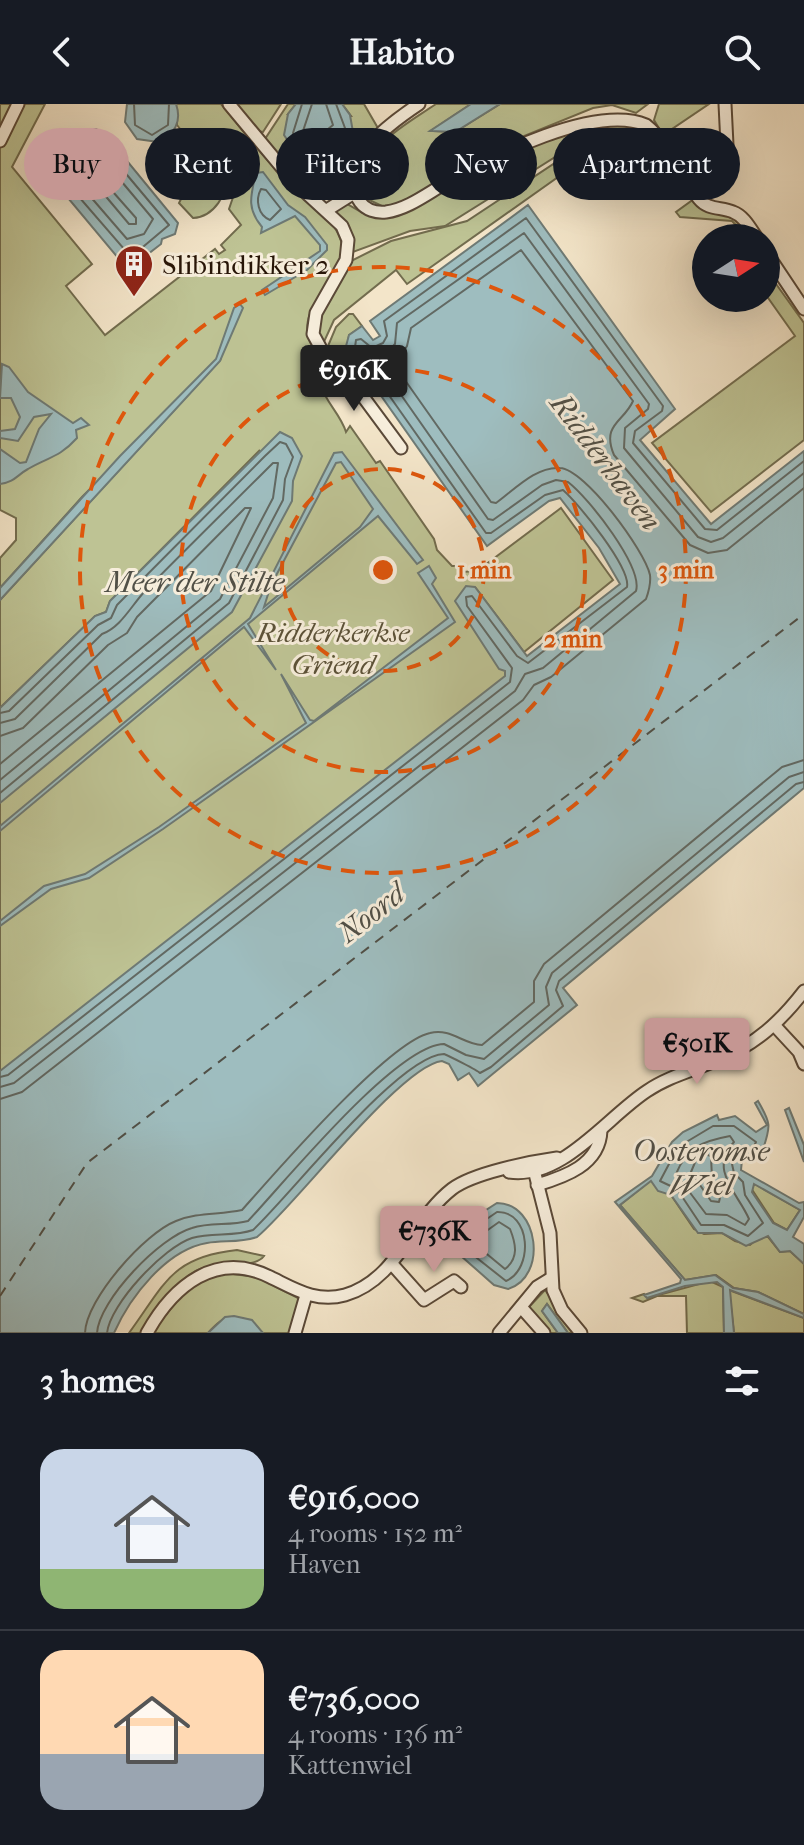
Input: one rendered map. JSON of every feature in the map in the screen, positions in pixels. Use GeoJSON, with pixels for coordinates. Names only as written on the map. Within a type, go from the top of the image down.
{"type":"FeatureCollection","features":[{"type":"Feature","properties":{"kind":"street"},"geometry":{"type":"LineString","coordinates":[[0,141],[18,104]]}},
{"type":"Feature","properties":{"kind":"street"},"geometry":{"type":"LineString","coordinates":[[229,104],[293,181],[342,226],[349,249],[316,313],[313,334],[326,358],[344,371],[401,448]]}},
{"type":"Feature","properties":{"kind":"street"},"geometry":{"type":"LineString","coordinates":[[391,128],[419,104]]}},
{"type":"Feature","properties":{"kind":"street"},"geometry":{"type":"LineString","coordinates":[[725,104],[726,128]]}},
{"type":"Feature","properties":{"kind":"street"},"geometry":{"type":"LineString","coordinates":[[358,200],[362,206],[376,212],[389,212],[514,145],[571,120],[605,112],[629,116],[649,128]]}},
{"type":"Feature","properties":{"kind":"street"},"geometry":{"type":"LineString","coordinates":[[327,210],[343,200]]}},
{"type":"Feature","properties":{"kind":"street"},"geometry":{"type":"LineString","coordinates":[[702,200],[708,206],[740,216],[746,224]]}},
{"type":"Feature","properties":{"kind":"street"},"geometry":{"type":"LineString","coordinates":[[780,273],[804,309]]}},
{"type":"Feature","properties":{"kind":"street"},"geometry":{"type":"LineString","coordinates":[[147,1333],[190,1279],[209,1270],[246,1269],[306,1295],[328,1298],[371,1283],[451,1190],[475,1177],[557,1158],[601,1130],[645,1091],[746,1047],[775,1026],[804,991]]}},
{"type":"Feature","properties":{"kind":"street"},"geometry":{"type":"LineString","coordinates":[[775,1026],[799,1052],[804,1064]]}},
{"type":"Feature","properties":{"kind":"street"},"geometry":{"type":"LineString","coordinates":[[537,1185],[568,1176],[579,1167],[596,1149],[601,1130]]}},
{"type":"Feature","properties":{"kind":"street"},"geometry":{"type":"LineString","coordinates":[[532,1166],[550,1233],[550,1279],[562,1310],[581,1333]]}},
{"type":"Feature","properties":{"kind":"street"},"geometry":{"type":"LineString","coordinates":[[391,1263],[424,1300],[454,1281],[461,1287]]}},
{"type":"Feature","properties":{"kind":"street"},"geometry":{"type":"LineString","coordinates":[[499,1333],[537,1287],[550,1279]]}},
{"type":"Feature","properties":{"kind":"street"},"geometry":{"type":"LineString","coordinates":[[295,1333],[306,1295]]}},
{"type":"Feature","properties":{"kind":"street"},"geometry":{"type":"LineString","coordinates":[[521,1307],[544,1333]]}},
{"type":"Feature","properties":{"kind":"green space","name":"Ridderkerkse Griend"},"geometry":{"type":"Polygon","coordinates":[[[0,104],[45,104],[32,128],[24,128],[24,144],[12,167],[24,182],[24,200],[39,200],[92,264],[66,286],[105,335],[215,249],[219,254],[225,250],[221,245],[241,225],[229,209],[232,200],[260,200],[260,151],[276,170],[276,200],[305,200],[324,213],[342,245],[341,259],[310,314],[307,329],[312,344],[325,360],[320,380],[322,389],[346,432],[350,426],[376,463],[380,461],[434,539],[437,550],[452,566],[464,566],[462,572],[477,571],[561,508],[613,580],[524,652],[475,587],[511,675],[0,1079],[0,780],[260,450],[110,601],[106,612],[95,616],[0,708],[0,600],[221,359],[82,497],[0,588],[0,558],[16,540],[16,518],[0,510],[0,104]]]}},
{"type":"Feature","properties":{"kind":"green space"},"geometry":{"type":"Polygon","coordinates":[[[176,104],[221,104],[241,128],[179,128],[177,125],[176,104]]]}},
{"type":"Feature","properties":{"kind":"green space"},"geometry":{"type":"Polygon","coordinates":[[[236,104],[281,104],[263,132],[256,128],[236,104]]]}},
{"type":"Feature","properties":{"kind":"green space"},"geometry":{"type":"Polygon","coordinates":[[[288,104],[296,104],[288,114],[351,116],[342,104],[364,104],[378,128],[276,128],[276,152],[265,139],[288,104]]]}},
{"type":"Feature","properties":{"kind":"green space"},"geometry":{"type":"Polygon","coordinates":[[[436,104],[471,104],[435,128],[425,128],[425,190],[409,200],[409,128],[400,128],[436,104]]]}},
{"type":"Feature","properties":{"kind":"green space"},"geometry":{"type":"Polygon","coordinates":[[[500,104],[648,104],[636,113],[612,105],[593,108],[537,131],[537,128],[461,128],[500,104]]]}},
{"type":"Feature","properties":{"kind":"green space"},"geometry":{"type":"Polygon","coordinates":[[[659,104],[709,104],[673,128],[659,128],[654,120],[659,104]]]}},
{"type":"Feature","properties":{"kind":"green space"},"geometry":{"type":"Polygon","coordinates":[[[585,120],[637,127],[636,128],[568,128],[585,120]]]}},
{"type":"Feature","properties":{"kind":"green space"},"geometry":{"type":"Polygon","coordinates":[[[553,135],[553,158],[537,168],[537,143],[553,135]]]}},
{"type":"Feature","properties":{"kind":"green space"},"geometry":{"type":"Polygon","coordinates":[[[553,164],[553,181],[537,192],[537,175],[553,164]]]}},
{"type":"Feature","properties":{"kind":"green space"},"geometry":{"type":"Polygon","coordinates":[[[425,196],[425,200],[487,200],[445,226],[410,231],[353,252],[351,237],[336,213],[337,209],[347,204],[363,213],[382,217],[425,196]]]}},
{"type":"Feature","properties":{"kind":"green space"},"geometry":{"type":"Polygon","coordinates":[[[180,200],[220,200],[211,211],[193,218],[179,203],[180,200]]]}},
{"type":"Feature","properties":{"kind":"green space"},"geometry":{"type":"Polygon","coordinates":[[[369,200],[408,200],[405,202],[384,207],[369,200]]]}},
{"type":"Feature","properties":{"kind":"green space"},"geometry":{"type":"Polygon","coordinates":[[[499,200],[526,200],[407,284],[396,270],[334,320],[323,344],[315,331],[316,322],[351,261],[391,241],[467,221],[499,200]]]}},
{"type":"Feature","properties":{"kind":"green space"},"geometry":{"type":"Polygon","coordinates":[[[696,200],[738,218],[742,224],[680,217],[676,212],[696,200]]]}},
{"type":"Feature","properties":{"kind":"green space"},"geometry":{"type":"Polygon","coordinates":[[[780,290],[804,323],[804,440],[711,512],[652,443],[795,336],[778,312],[780,290]]]}},
{"type":"Feature","properties":{"kind":"green space"},"geometry":{"type":"Polygon","coordinates":[[[349,314],[353,314],[362,326],[349,335],[347,349],[340,349],[365,387],[328,346],[336,327],[349,314]]]}},
{"type":"Feature","properties":{"kind":"green space"},"geometry":{"type":"Polygon","coordinates":[[[651,1180],[671,1195],[694,1229],[704,1234],[722,1233],[750,1245],[759,1237],[768,1237],[780,1252],[790,1251],[804,1264],[804,1314],[758,1292],[734,1288],[716,1275],[685,1280],[620,1205],[651,1180]]]}},
{"type":"Feature","properties":{"kind":"green space"},"geometry":{"type":"Polygon","coordinates":[[[755,1184],[800,1210],[787,1230],[774,1223],[751,1188],[755,1184]]]}},
{"type":"Feature","properties":{"kind":"green space"},"geometry":{"type":"Polygon","coordinates":[[[237,1250],[264,1256],[253,1263],[208,1267],[191,1274],[166,1296],[141,1333],[129,1333],[162,1287],[183,1266],[197,1259],[237,1250]]]}},
{"type":"Feature","properties":{"kind":"green space"},"geometry":{"type":"Polygon","coordinates":[[[225,1273],[257,1277],[300,1299],[290,1333],[263,1333],[230,1317],[208,1333],[151,1333],[190,1285],[225,1273]]]}},
{"type":"Feature","properties":{"kind":"green space"},"geometry":{"type":"Polygon","coordinates":[[[710,1281],[723,1287],[724,1333],[687,1333],[686,1296],[657,1296],[643,1302],[632,1298],[644,1294],[648,1298],[710,1281]]]}},
{"type":"Feature","properties":{"kind":"green space"},"geometry":{"type":"Polygon","coordinates":[[[545,1290],[577,1333],[568,1333],[547,1304],[542,1311],[558,1333],[549,1333],[529,1307],[545,1290]]]}},
{"type":"Feature","properties":{"kind":"green space"},"geometry":{"type":"Polygon","coordinates":[[[729,1290],[804,1318],[804,1333],[734,1333],[729,1290]]]}},
{"type":"Feature","properties":{"kind":"water"},"geometry":{"type":"Polygon","coordinates":[[[127,104],[176,104],[175,128],[145,128],[145,140],[137,139],[125,122],[127,104]]]}},
{"type":"Feature","properties":{"kind":"water"},"geometry":{"type":"Polygon","coordinates":[[[296,104],[342,104],[350,115],[352,128],[285,128],[288,114],[296,104]]]}},
{"type":"Feature","properties":{"kind":"water"},"geometry":{"type":"Polygon","coordinates":[[[471,104],[500,104],[461,128],[435,128],[471,104]]]}},
{"type":"Feature","properties":{"kind":"water"},"geometry":{"type":"Polygon","coordinates":[[[129,163],[145,183],[145,200],[159,200],[178,223],[175,234],[162,239],[161,244],[148,254],[143,252],[142,258],[131,267],[124,265],[70,200],[129,200],[129,163]]]}},
{"type":"Feature","properties":{"kind":"water"},"geometry":{"type":"Polygon","coordinates":[[[260,172],[263,172],[276,189],[276,200],[284,200],[305,217],[327,245],[327,250],[307,270],[265,295],[262,290],[320,251],[320,245],[295,216],[261,233],[262,227],[251,201],[260,200],[260,172]]]}},
{"type":"Feature","properties":{"kind":"water"},"geometry":{"type":"Polygon","coordinates":[[[528,205],[675,409],[640,440],[711,524],[804,451],[804,788],[563,988],[577,1005],[478,1086],[469,1073],[458,1080],[449,1064],[442,1061],[424,1069],[401,1086],[257,1237],[207,1243],[177,1255],[151,1277],[114,1333],[0,1333],[0,1071],[505,676],[505,671],[499,669],[455,601],[466,586],[475,587],[527,656],[620,584],[599,548],[560,498],[549,501],[487,546],[346,346],[349,335],[362,326],[373,340],[380,336],[370,321],[528,205]]]}},
{"type":"Feature","properties":{"kind":"water"},"geometry":{"type":"Polygon","coordinates":[[[240,304],[243,308],[220,361],[0,600],[0,588],[120,456],[216,359],[234,308],[240,304]]]}},
{"type":"Feature","properties":{"kind":"water"},"geometry":{"type":"Polygon","coordinates":[[[2,364],[9,367],[28,392],[73,423],[81,418],[89,425],[76,430],[77,438],[59,453],[13,480],[0,484],[0,449],[20,463],[26,462],[39,429],[51,414],[34,417],[18,441],[0,438],[0,431],[15,429],[20,417],[11,398],[0,398],[2,364]]]}},
{"type":"Feature","properties":{"kind":"water","name":"Meer der Stilte"},"geometry":{"type":"Polygon","coordinates":[[[280,432],[292,438],[302,456],[293,481],[292,501],[232,612],[0,803],[0,708],[95,616],[106,612],[110,601],[280,432]]]}},
{"type":"Feature","properties":{"kind":"water"},"geometry":{"type":"Polygon","coordinates":[[[342,452],[423,560],[417,564],[378,516],[248,624],[276,670],[244,627],[0,831],[0,826],[250,618],[334,453],[342,452]],[[341,462],[336,463],[271,585],[264,607],[360,527],[373,509],[341,462]]]}},
{"type":"Feature","properties":{"kind":"water"},"geometry":{"type":"Polygon","coordinates":[[[429,566],[436,578],[432,584],[455,622],[163,829],[89,878],[51,889],[0,926],[0,921],[44,886],[85,874],[159,827],[306,723],[281,674],[310,720],[314,721],[448,618],[418,573],[429,566]]]}},
{"type":"Feature","properties":{"kind":"water","name":"Oosteromse Wiel"},"geometry":{"type":"Polygon","coordinates":[[[758,1101],[765,1115],[768,1125],[767,1135],[763,1149],[742,1160],[741,1170],[799,1203],[804,1202],[804,1217],[793,1237],[804,1244],[804,1264],[790,1251],[780,1252],[768,1236],[746,1246],[722,1233],[698,1233],[671,1195],[658,1191],[651,1181],[620,1205],[685,1280],[715,1275],[733,1288],[758,1292],[804,1314],[804,1318],[730,1290],[734,1333],[724,1333],[723,1287],[717,1282],[685,1286],[647,1298],[644,1295],[680,1283],[681,1279],[615,1202],[652,1176],[672,1142],[683,1132],[717,1115],[719,1120],[735,1116],[756,1132],[767,1125],[755,1103],[758,1101]],[[754,1184],[752,1192],[773,1223],[787,1230],[800,1210],[754,1184]]]}},
{"type":"Feature","properties":{"kind":"water","name":"Oosteromse Wiel"},"geometry":{"type":"Polygon","coordinates":[[[789,1108],[804,1145],[804,1162],[785,1110],[789,1108]]]}},
{"type":"Feature","properties":{"kind":"water"},"geometry":{"type":"Polygon","coordinates":[[[497,1203],[511,1206],[522,1215],[533,1242],[529,1270],[521,1282],[508,1289],[494,1285],[452,1248],[472,1219],[497,1203]]]}},
{"type":"Feature","properties":{"kind":"water"},"geometry":{"type":"Polygon","coordinates":[[[547,1304],[568,1333],[558,1333],[542,1311],[547,1304]]]}},
{"type":"Feature","properties":{"kind":"water"},"geometry":{"type":"Polygon","coordinates":[[[225,1317],[252,1320],[263,1333],[208,1333],[225,1317]]]}},
{"type":"Feature","properties":{"kind":"ferry route"},"geometry":{"type":"LineString","coordinates":[[0,1296],[87,1163],[804,614]]}},
{"type":"Feature","properties":{"kind":"place","name":"Slibindikker 2"},"geometry":{"type":"Point","coordinates":[134,298]}},
{"type":"Feature","properties":{"kind":"water label","name":"Ridderhaven"},"geometry":{"type":"Point","coordinates":[606,462]}},
{"type":"Feature","properties":{"kind":"water label","name":"Noord"},"geometry":{"type":"Point","coordinates":[371,913]}}]}
